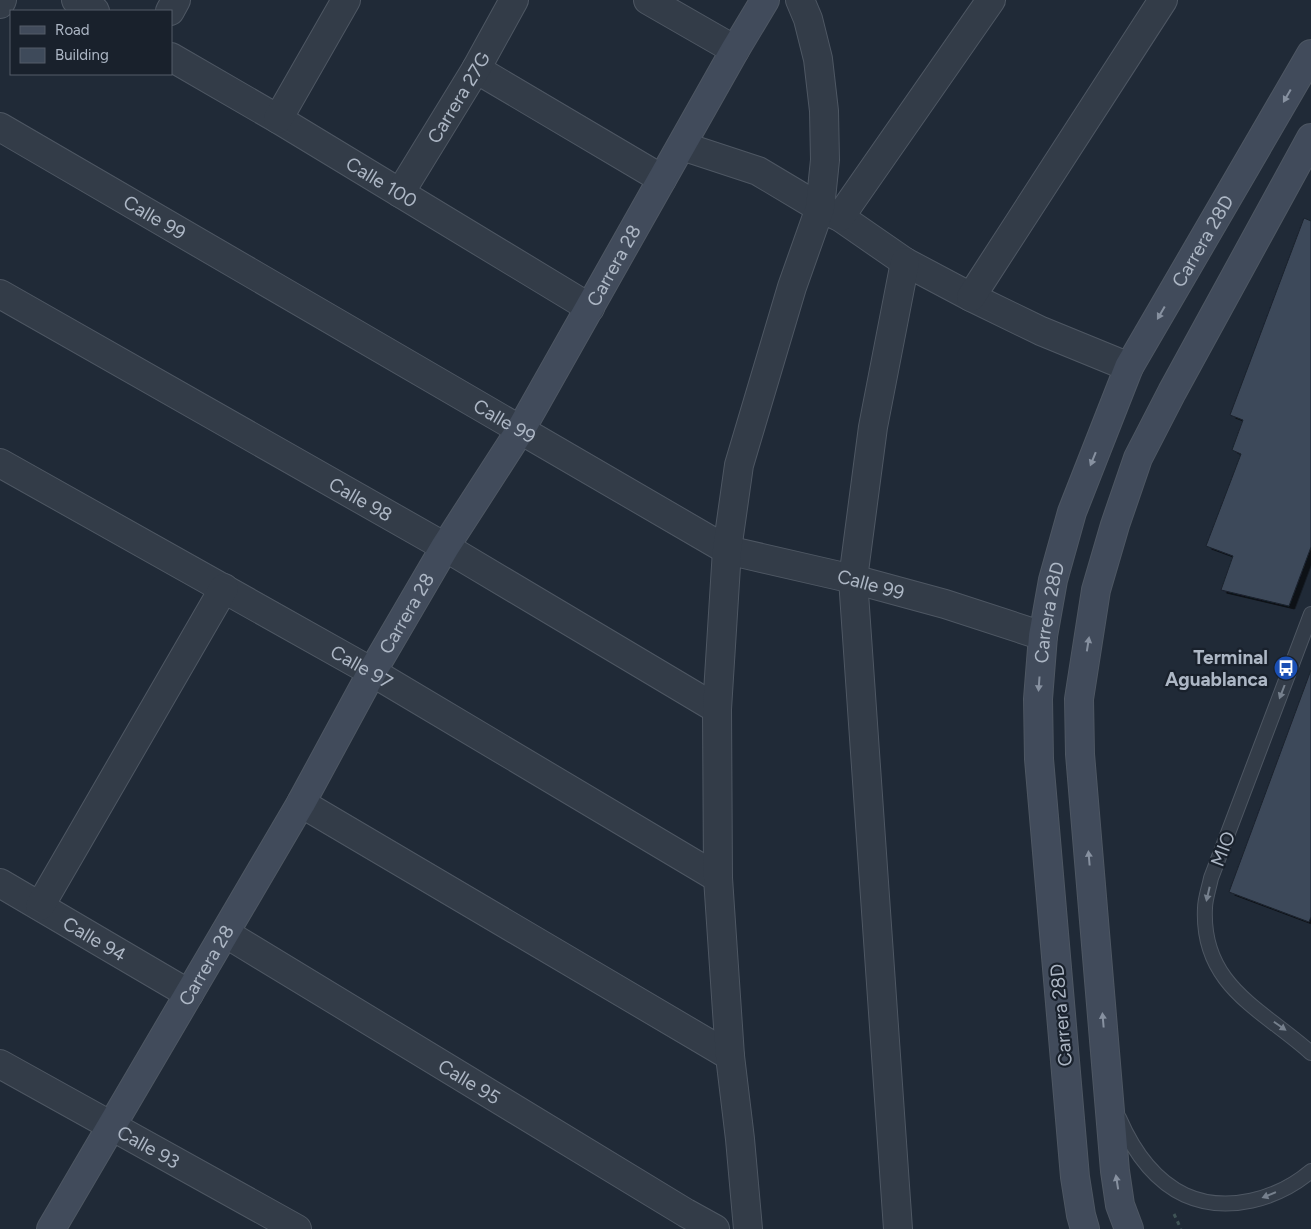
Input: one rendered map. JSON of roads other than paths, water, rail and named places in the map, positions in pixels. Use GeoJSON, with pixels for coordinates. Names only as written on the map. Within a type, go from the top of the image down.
{"type":"FeatureCollection","features":[{"type":"Feature","properties":{"kind":"street"},"geometry":{"type":"LineString","coordinates":[[0,4],[2,0]]}},
{"type":"Feature","properties":{"kind":"street"},"geometry":{"type":"LineString","coordinates":[[76,0],[93,10]]}},
{"type":"Feature","properties":{"kind":"street"},"geometry":{"type":"LineString","coordinates":[[278,119],[346,0]]}},
{"type":"Feature","properties":{"kind":"street","name":"Carrera 27G"},"geometry":{"type":"LineString","coordinates":[[400,193],[476,69],[514,0]]}},
{"type":"Feature","properties":{"kind":"street"},"geometry":{"type":"LineString","coordinates":[[648,0],[735,50]]}},
{"type":"Feature","properties":{"kind":"street","name":"Carrera 28"},"geometry":{"type":"LineString","coordinates":[[52,1229],[301,803],[372,672],[445,548],[521,430],[765,0]]}},
{"type":"Feature","properties":{"kind":"street"},"geometry":{"type":"LineString","coordinates":[[800,0],[808,19],[818,59],[824,111],[825,160],[830,212]]}},
{"type":"Feature","properties":{"kind":"street"},"geometry":{"type":"LineString","coordinates":[[748,1229],[730,1056],[718,878],[717,709],[727,550],[739,465],[792,288],[830,212],[990,0]]}},
{"type":"Feature","properties":{"kind":"street"},"geometry":{"type":"LineString","coordinates":[[971,297],[1163,0]]}},
{"type":"Feature","properties":{"kind":"street","name":"Carrera 28D"},"geometry":{"type":"LineString","coordinates":[[1086,1229],[1081,1215],[1075,1177],[1039,758],[1038,699],[1043,636],[1053,580],[1072,512],[1129,368],[1311,54]]}},
{"type":"Feature","properties":{"kind":"street","name":"Calle 100"},"geometry":{"type":"LineString","coordinates":[[172,58],[278,119],[590,308]]}},
{"type":"Feature","properties":{"kind":"street"},"geometry":{"type":"LineString","coordinates":[[476,69],[662,179]]}},
{"type":"Feature","properties":{"kind":"street","name":"Calle 99"},"geometry":{"type":"LineString","coordinates":[[0,127],[727,550],[853,579],[945,604],[1043,636]]}},
{"type":"Feature","properties":{"kind":"street"},"geometry":{"type":"LineString","coordinates":[[1129,1229],[1120,1205],[1115,1171],[1080,754],[1078,699],[1096,590],[1115,525],[1138,458],[1311,138]]}},
{"type":"Feature","properties":{"kind":"street"},"geometry":{"type":"LineString","coordinates":[[682,146],[758,171],[830,212],[905,262],[1041,331],[1129,368]]}},
{"type":"Feature","properties":{"kind":"street"},"geometry":{"type":"LineString","coordinates":[[898,1229],[853,579],[874,428],[905,262]]}},
{"type":"Feature","properties":{"kind":"street","name":"Calle 98"},"geometry":{"type":"LineString","coordinates":[[0,294],[445,548],[717,709]]}},
{"type":"Feature","properties":{"kind":"street","name":"Calle 97"},"geometry":{"type":"LineString","coordinates":[[0,462],[372,672],[718,878]]}},
{"type":"Feature","properties":{"kind":"street"},"geometry":{"type":"LineString","coordinates":[[40,906],[224,588]]}},
{"type":"Feature","properties":{"kind":"street"},"geometry":{"type":"LineString","coordinates":[[301,803],[730,1056]]}},
{"type":"Feature","properties":{"kind":"street","name":"Calle 94"},"geometry":{"type":"LineString","coordinates":[[0,883],[189,994]]}},
{"type":"Feature","properties":{"kind":"street","name":"Calle 95"},"geometry":{"type":"LineString","coordinates":[[225,933],[715,1229]]}},
{"type":"Feature","properties":{"kind":"street","name":"Calle 93"},"geometry":{"type":"LineString","coordinates":[[0,1064],[297,1229]]}},
{"type":"Feature","properties":{"kind":"lane","name":"MIO"},"geometry":{"type":"LineString","coordinates":[[1311,614],[1211,878],[1205,906],[1205,927],[1210,951],[1227,983],[1247,1003],[1290,1034],[1311,1052]]}},
{"type":"Feature","properties":{"kind":"lane"},"geometry":{"type":"LineString","coordinates":[[1110,1098],[1128,1138],[1144,1160],[1163,1181],[1185,1195],[1208,1201],[1236,1204],[1263,1198],[1288,1187],[1311,1170]]}},
{"type":"Feature","properties":{"kind":"place","name":"Terminal Aguablanca"},"geometry":{"type":"Point","coordinates":[1286,668]}}]}
